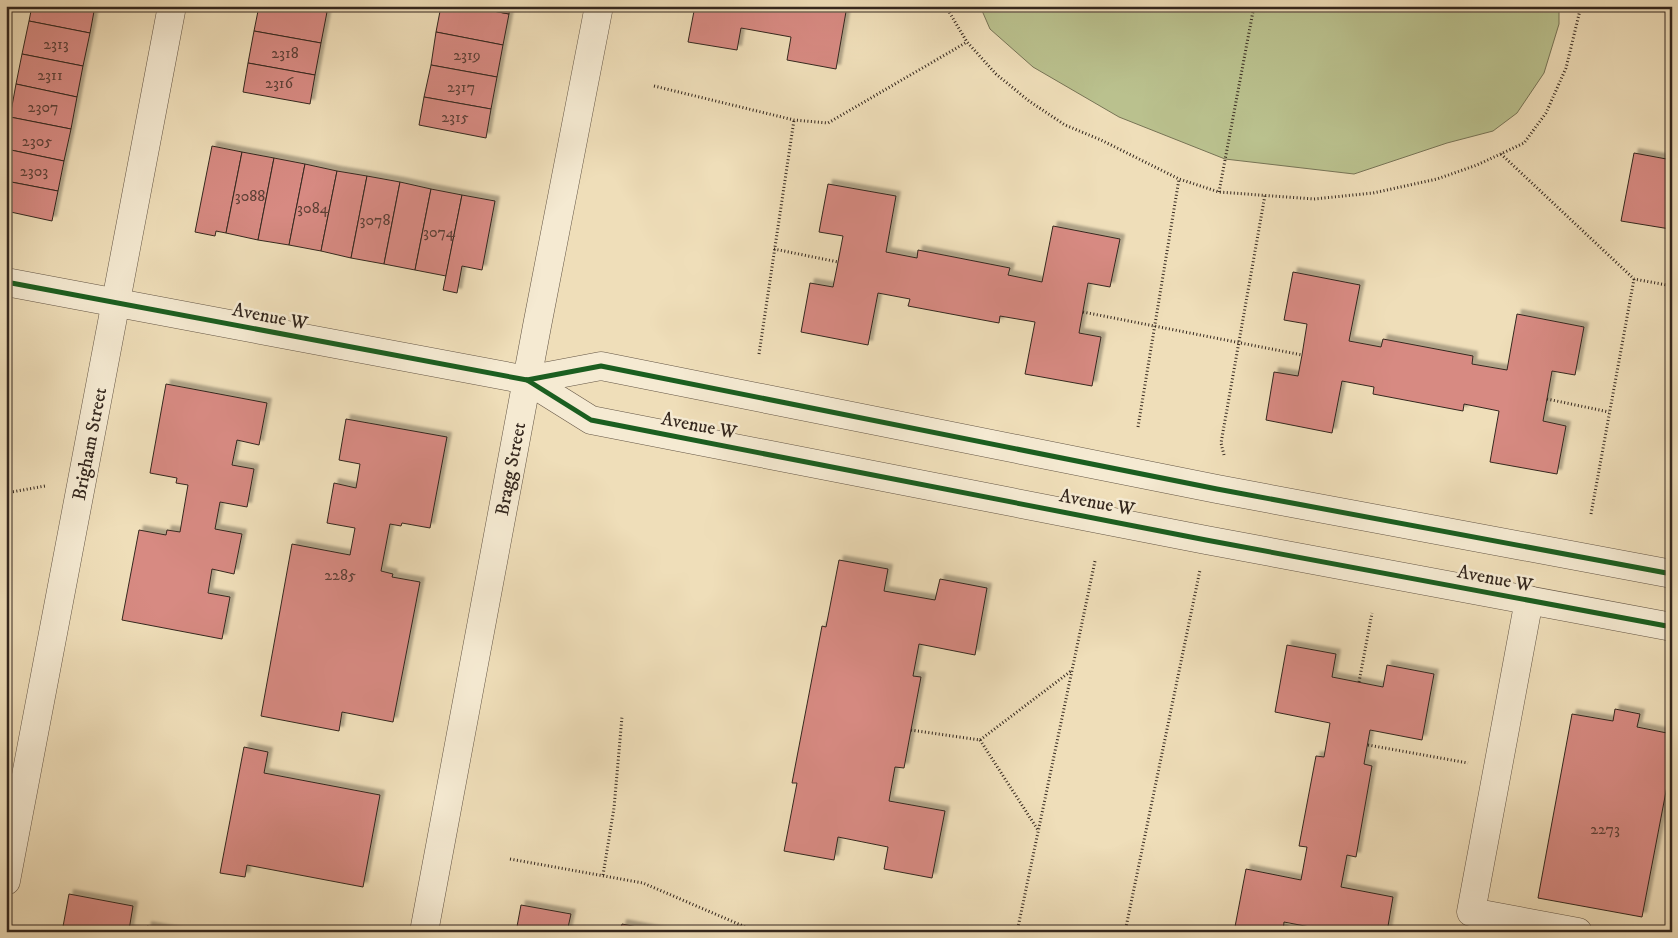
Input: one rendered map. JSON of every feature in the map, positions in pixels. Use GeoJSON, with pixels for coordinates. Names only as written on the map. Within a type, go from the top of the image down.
{"type":"FeatureCollection","features":[{"type":"Feature","properties":{"kind":"street","name":"Brigham Street"},"geometry":{"type":"LineString","coordinates":[[6,881],[172,6]]}},
{"type":"Feature","properties":{"kind":"street","name":"Bragg Street"},"geometry":{"type":"LineString","coordinates":[[424,932],[599,6]]}},
{"type":"Feature","properties":{"kind":"street","name":"Avenue W"},"geometry":{"type":"LineString","coordinates":[[6,282],[527,380],[601,366],[1207,487],[1672,574]]}},
{"type":"Feature","properties":{"kind":"street","name":"Avenue W"},"geometry":{"type":"LineString","coordinates":[[527,380],[591,420],[1672,627]]}},
{"type":"Feature","properties":{"kind":"street"},"geometry":{"type":"LineString","coordinates":[[1529,600],[1471,912],[1578,932]]}},
{"type":"Feature","properties":{"kind":"path"},"geometry":{"type":"LineString","coordinates":[[947,6],[967,42],[996,74],[1029,101],[1065,125],[1101,140],[1179,179],[1219,192],[1314,198],[1374,193],[1437,179],[1477,165],[1524,143],[1546,113],[1566,68],[1581,6]]}},
{"type":"Feature","properties":{"kind":"path"},"geometry":{"type":"LineString","coordinates":[[1219,192],[1254,6]]}},
{"type":"Feature","properties":{"kind":"path"},"geometry":{"type":"LineString","coordinates":[[654,86],[794,120],[828,123],[967,42]]}},
{"type":"Feature","properties":{"kind":"path"},"geometry":{"type":"LineString","coordinates":[[759,354],[794,120]]}},
{"type":"Feature","properties":{"kind":"path"},"geometry":{"type":"LineString","coordinates":[[1501,154],[1634,278],[1672,286]]}},
{"type":"Feature","properties":{"kind":"path"},"geometry":{"type":"LineString","coordinates":[[1138,427],[1179,179]]}},
{"type":"Feature","properties":{"kind":"path"},"geometry":{"type":"LineString","coordinates":[[1224,455],[1222,443],[1265,195]]}},
{"type":"Feature","properties":{"kind":"path"},"geometry":{"type":"LineString","coordinates":[[774,249],[838,262]]}},
{"type":"Feature","properties":{"kind":"path"},"geometry":{"type":"LineString","coordinates":[[1591,514],[1634,278]]}},
{"type":"Feature","properties":{"kind":"path"},"geometry":{"type":"LineString","coordinates":[[1082,312],[1302,355]]}},
{"type":"Feature","properties":{"kind":"path"},"geometry":{"type":"LineString","coordinates":[[1547,399],[1609,412]]}},
{"type":"Feature","properties":{"kind":"path"},"geometry":{"type":"LineString","coordinates":[[6,493],[45,486]]}},
{"type":"Feature","properties":{"kind":"path"},"geometry":{"type":"LineString","coordinates":[[1017,932],[1095,561]]}},
{"type":"Feature","properties":{"kind":"path"},"geometry":{"type":"LineString","coordinates":[[1125,932],[1200,568]]}},
{"type":"Feature","properties":{"kind":"path"},"geometry":{"type":"LineString","coordinates":[[1359,682],[1372,613]]}},
{"type":"Feature","properties":{"kind":"path"},"geometry":{"type":"LineString","coordinates":[[912,730],[980,740],[1072,670]]}},
{"type":"Feature","properties":{"kind":"path"},"geometry":{"type":"LineString","coordinates":[[603,875],[614,808],[622,717]]}},
{"type":"Feature","properties":{"kind":"path"},"geometry":{"type":"LineString","coordinates":[[980,740],[1038,830]]}},
{"type":"Feature","properties":{"kind":"path"},"geometry":{"type":"LineString","coordinates":[[1368,745],[1498,768]]}},
{"type":"Feature","properties":{"kind":"path"},"geometry":{"type":"LineString","coordinates":[[510,859],[642,883],[757,932]]}},
{"type":"Feature","properties":{"kind":"green space"},"geometry":{"type":"Polygon","coordinates":[[[980,6],[1559,6],[1559,24],[1544,73],[1517,113],[1493,131],[1447,143],[1354,174],[1225,159],[1119,117],[1033,67],[990,29],[980,6]]]}},
{"type":"Feature","properties":{"kind":"building"},"geometry":{"type":"Polygon","coordinates":[[[32,6],[95,6],[90,33],[29,21],[32,6]]]}},
{"type":"Feature","properties":{"kind":"building"},"geometry":{"type":"Polygon","coordinates":[[[259,6],[299,6],[327,12],[321,43],[254,31],[259,6]]]}},
{"type":"Feature","properties":{"kind":"building"},"geometry":{"type":"Polygon","coordinates":[[[299,6],[328,6],[327,12],[299,6]]]}},
{"type":"Feature","properties":{"kind":"building"},"geometry":{"type":"Polygon","coordinates":[[[441,6],[467,6],[509,14],[503,45],[436,32],[441,6]]]}},
{"type":"Feature","properties":{"kind":"building"},"geometry":{"type":"Polygon","coordinates":[[[467,6],[510,6],[509,14],[467,6]]]}},
{"type":"Feature","properties":{"kind":"building"},"geometry":{"type":"Polygon","coordinates":[[[695,6],[847,6],[836,69],[787,60],[791,37],[741,28],[737,50],[688,42],[695,6]]]}},
{"type":"Feature","properties":{"kind":"building"},"geometry":{"type":"Polygon","coordinates":[[[29,21],[90,33],[83,66],[22,54],[29,21]]]}},
{"type":"Feature","properties":{"kind":"building"},"geometry":{"type":"Polygon","coordinates":[[[254,31],[321,43],[315,75],[248,63],[254,31]]]}},
{"type":"Feature","properties":{"kind":"building"},"geometry":{"type":"Polygon","coordinates":[[[436,32],[503,45],[497,77],[431,65],[436,32]]]}},
{"type":"Feature","properties":{"kind":"building"},"geometry":{"type":"Polygon","coordinates":[[[22,54],[83,66],[77,97],[16,84],[22,54]]]}},
{"type":"Feature","properties":{"kind":"building"},"geometry":{"type":"Polygon","coordinates":[[[248,63],[315,75],[310,104],[243,92],[248,63]]]}},
{"type":"Feature","properties":{"kind":"building"},"geometry":{"type":"Polygon","coordinates":[[[431,65],[497,77],[491,109],[424,97],[431,65]]]}},
{"type":"Feature","properties":{"kind":"building"},"geometry":{"type":"Polygon","coordinates":[[[16,84],[77,97],[71,129],[10,117],[16,84]]]}},
{"type":"Feature","properties":{"kind":"building"},"geometry":{"type":"Polygon","coordinates":[[[424,97],[491,109],[486,138],[419,125],[424,97]]]}},
{"type":"Feature","properties":{"kind":"building"},"geometry":{"type":"Polygon","coordinates":[[[10,117],[71,129],[64,161],[6,149],[6,134],[10,117]]]}},
{"type":"Feature","properties":{"kind":"building"},"geometry":{"type":"Polygon","coordinates":[[[212,146],[242,152],[226,233],[216,231],[215,236],[195,232],[212,146]]]}},
{"type":"Feature","properties":{"kind":"building"},"geometry":{"type":"Polygon","coordinates":[[[6,149],[64,161],[58,191],[6,181],[6,149]]]}},
{"type":"Feature","properties":{"kind":"building"},"geometry":{"type":"Polygon","coordinates":[[[242,152],[274,158],[258,240],[226,233],[242,152]]]}},
{"type":"Feature","properties":{"kind":"building"},"geometry":{"type":"Polygon","coordinates":[[[1634,153],[1672,160],[1672,218],[1670,229],[1621,221],[1634,153]]]}},
{"type":"Feature","properties":{"kind":"building"},"geometry":{"type":"Polygon","coordinates":[[[274,158],[305,164],[289,245],[258,240],[274,158]]]}},
{"type":"Feature","properties":{"kind":"building"},"geometry":{"type":"Polygon","coordinates":[[[305,164],[337,171],[321,251],[289,245],[305,164]]]}},
{"type":"Feature","properties":{"kind":"building"},"geometry":{"type":"Polygon","coordinates":[[[337,171],[367,176],[351,258],[321,251],[337,171]]]}},
{"type":"Feature","properties":{"kind":"building"},"geometry":{"type":"Polygon","coordinates":[[[367,176],[400,182],[384,264],[351,258],[367,176]]]}},
{"type":"Feature","properties":{"kind":"building"},"geometry":{"type":"Polygon","coordinates":[[[6,181],[58,191],[52,221],[6,211],[6,181]]]}},
{"type":"Feature","properties":{"kind":"building"},"geometry":{"type":"Polygon","coordinates":[[[400,182],[431,189],[415,270],[384,264],[400,182]]]}},
{"type":"Feature","properties":{"kind":"building"},"geometry":{"type":"Polygon","coordinates":[[[828,184],[896,196],[886,252],[917,258],[918,250],[1010,268],[1008,275],[1042,282],[1053,226],[1120,239],[1110,287],[1088,283],[1079,333],[1101,337],[1092,386],[1025,374],[1035,322],[1000,316],[999,323],[908,306],[910,299],[878,293],[868,345],[801,332],[810,283],[833,287],[843,236],[819,232],[828,184]]]}},
{"type":"Feature","properties":{"kind":"building"},"geometry":{"type":"Polygon","coordinates":[[[431,189],[462,195],[446,276],[415,270],[431,189]]]}},
{"type":"Feature","properties":{"kind":"building"},"geometry":{"type":"Polygon","coordinates":[[[462,195],[495,201],[482,270],[462,266],[457,293],[443,290],[462,195]]]}},
{"type":"Feature","properties":{"kind":"building"},"geometry":{"type":"Polygon","coordinates":[[[1293,272],[1360,285],[1349,341],[1381,347],[1383,339],[1473,356],[1472,364],[1507,370],[1517,314],[1584,327],[1575,375],[1552,371],[1543,421],[1566,426],[1557,474],[1490,462],[1499,411],[1464,404],[1463,411],[1373,394],[1374,387],[1342,381],[1332,433],[1266,420],[1274,372],[1298,376],[1302,355],[1307,324],[1284,320],[1293,272]]]}},
{"type":"Feature","properties":{"kind":"building"},"geometry":{"type":"Polygon","coordinates":[[[166,384],[267,403],[259,445],[237,440],[232,465],[254,469],[247,507],[220,502],[215,529],[242,534],[234,574],[212,569],[208,593],[230,597],[222,639],[122,620],[139,530],[166,535],[167,530],[180,532],[188,485],[176,483],[177,478],[150,473],[166,384]]]}},
{"type":"Feature","properties":{"kind":"building"},"geometry":{"type":"Polygon","coordinates":[[[346,419],[447,437],[430,528],[402,523],[401,526],[390,524],[381,571],[393,574],[392,577],[420,582],[393,722],[342,712],[339,731],[261,716],[292,544],[350,555],[355,528],[327,523],[334,483],[356,488],[360,464],[339,460],[346,419]]]}},
{"type":"Feature","properties":{"kind":"building"},"geometry":{"type":"Polygon","coordinates":[[[839,560],[888,569],[884,591],[935,600],[940,579],[987,588],[975,655],[919,644],[913,676],[921,677],[904,768],[895,767],[889,801],[945,811],[932,878],[884,869],[888,847],[838,837],[834,860],[784,851],[797,783],[792,783],[822,626],[826,627],[839,560]]]}},
{"type":"Feature","properties":{"kind":"building"},"geometry":{"type":"Polygon","coordinates":[[[1287,645],[1336,654],[1332,677],[1383,687],[1387,665],[1434,674],[1422,740],[1370,730],[1364,764],[1372,766],[1356,857],[1347,855],[1341,887],[1393,897],[1387,932],[1336,932],[1284,922],[1283,932],[1234,932],[1246,869],[1301,880],[1307,847],[1299,846],[1316,756],[1324,757],[1330,723],[1275,712],[1287,645]]]}},
{"type":"Feature","properties":{"kind":"building"},"geometry":{"type":"Polygon","coordinates":[[[1615,709],[1640,714],[1637,727],[1672,734],[1672,760],[1642,917],[1538,898],[1572,714],[1613,721],[1615,709]]]}},
{"type":"Feature","properties":{"kind":"building"},"geometry":{"type":"Polygon","coordinates":[[[244,747],[268,752],[264,773],[380,795],[363,887],[247,865],[245,877],[220,873],[244,747]]]}},
{"type":"Feature","properties":{"kind":"building"},"geometry":{"type":"Polygon","coordinates":[[[69,894],[133,906],[129,930],[138,932],[62,932],[69,894]]]}},
{"type":"Feature","properties":{"kind":"building"},"geometry":{"type":"Polygon","coordinates":[[[521,905],[571,914],[567,932],[516,932],[521,905]]]}},
{"type":"Feature","properties":{"kind":"building"},"geometry":{"type":"Polygon","coordinates":[[[622,924],[663,932],[620,932],[622,924]]]}},
{"type":"Feature","properties":{"kind":"building"},"geometry":{"type":"Polygon","coordinates":[[[147,926],[178,932],[146,932],[147,926]]]}},
{"type":"Feature","properties":{"kind":"cycle path"},"geometry":{"type":"LineString","coordinates":[[6,282],[527,380],[601,366],[1217,489],[1672,574]]}},
{"type":"Feature","properties":{"kind":"cycle path"},"geometry":{"type":"LineString","coordinates":[[527,380],[591,420],[1206,540],[1672,627]]}}]}
